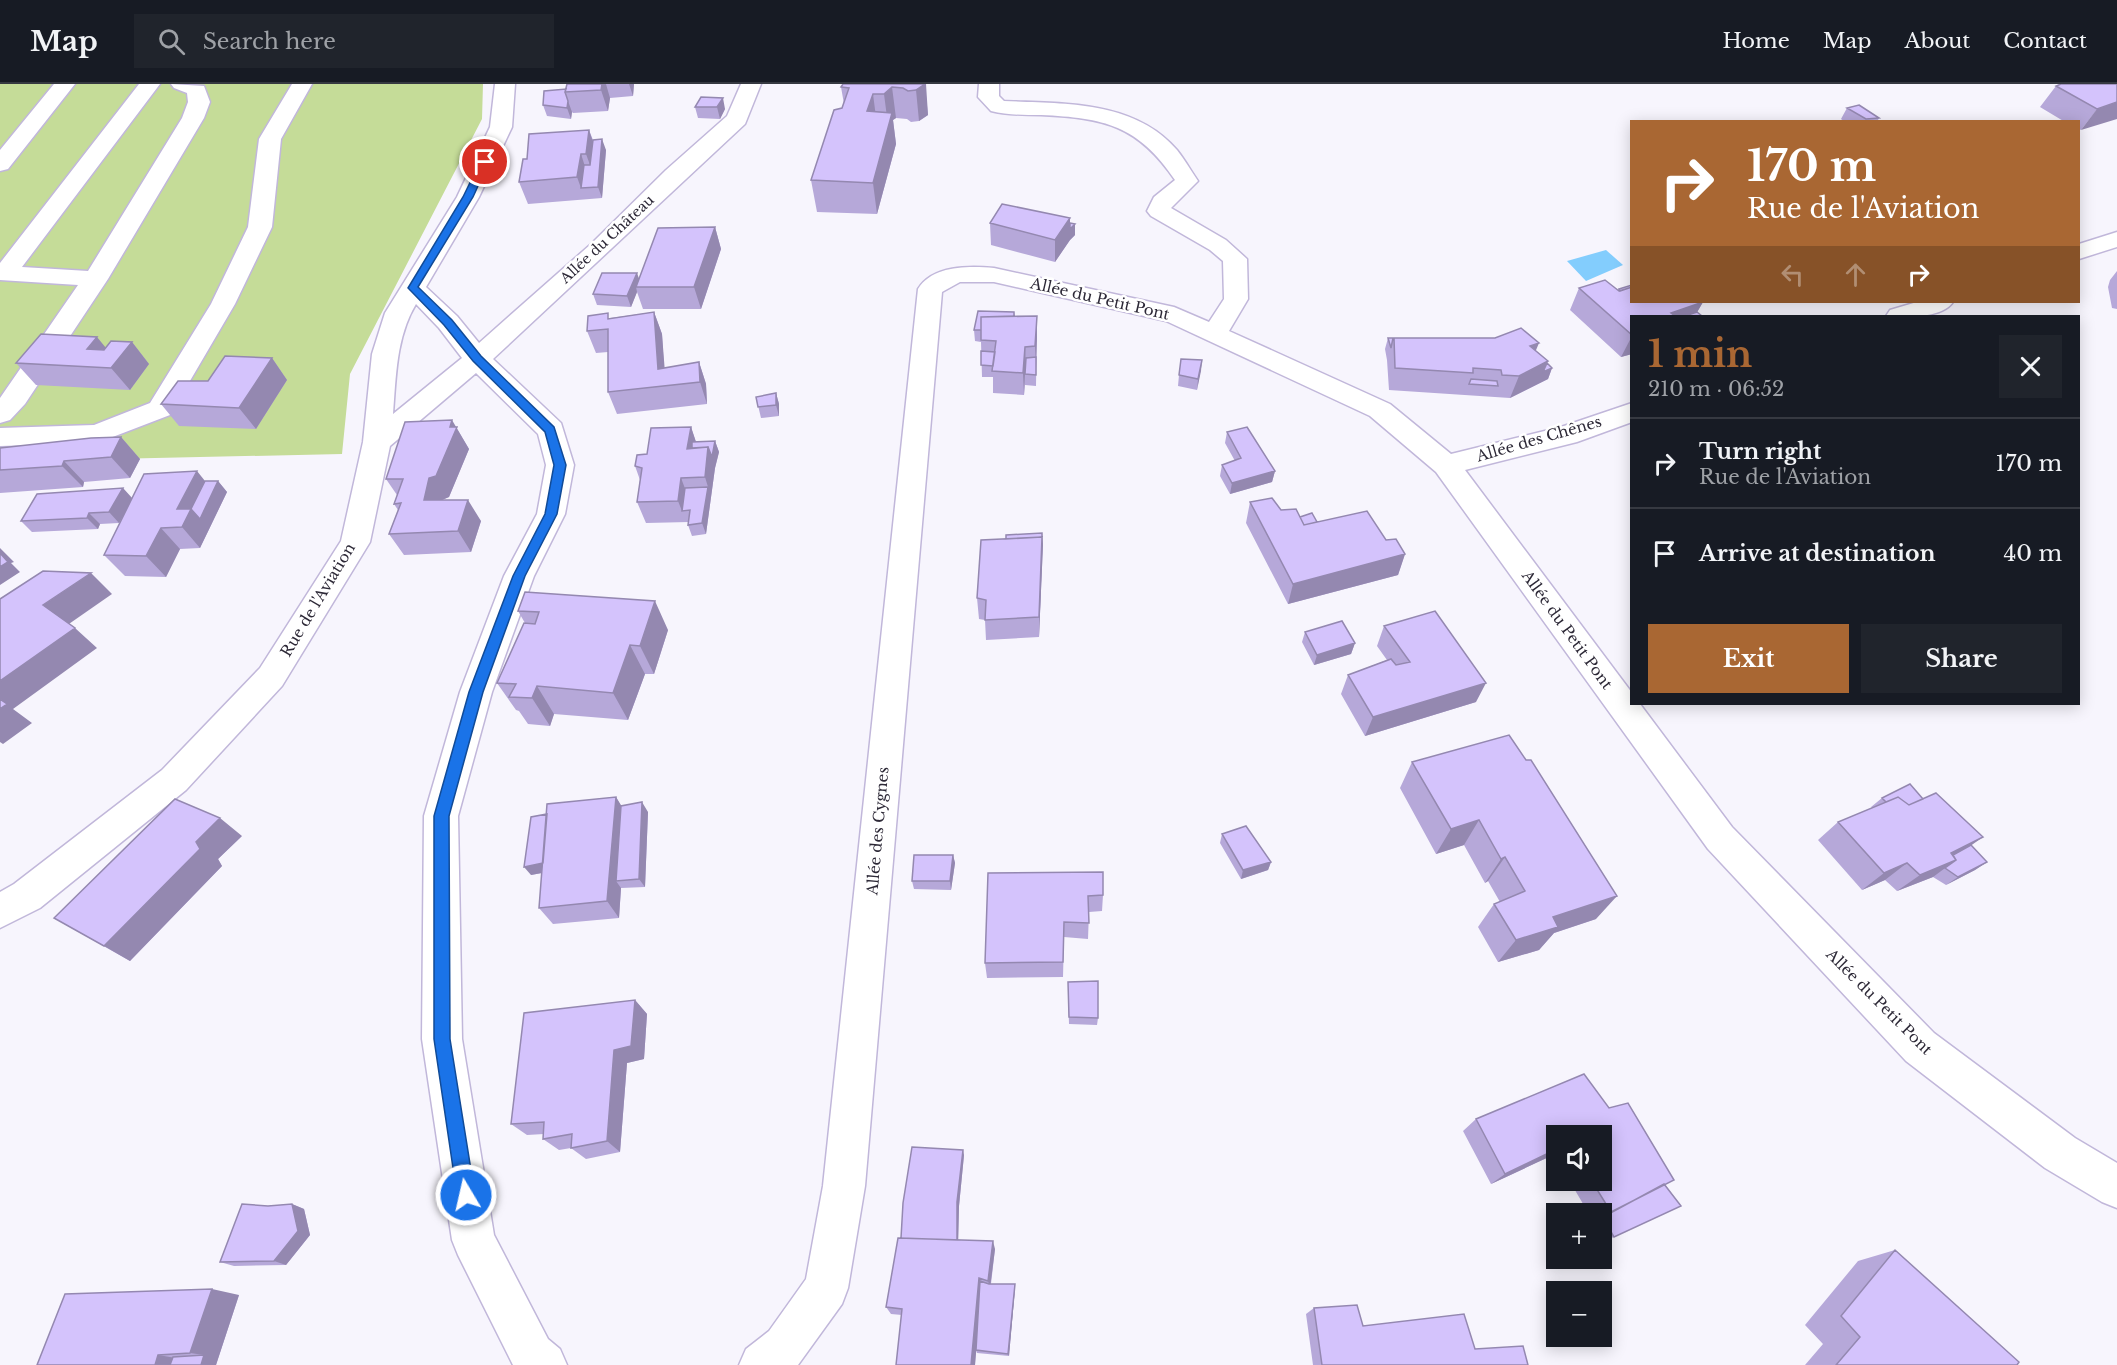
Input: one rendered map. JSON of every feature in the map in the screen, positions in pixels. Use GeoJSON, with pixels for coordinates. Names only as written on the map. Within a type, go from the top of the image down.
{"type":"FeatureCollection","features":[{"type":"Feature","properties":{"kind":"street"},"geometry":{"type":"LineString","coordinates":[[0,164],[65,84]]}},
{"type":"Feature","properties":{"kind":"street"},"geometry":{"type":"LineString","coordinates":[[2,273],[150,84]]}},
{"type":"Feature","properties":{"kind":"street"},"geometry":{"type":"LineString","coordinates":[[0,414],[16,398],[96,279],[193,118],[199,102],[197,90],[181,84]]}},
{"type":"Feature","properties":{"kind":"street"},"geometry":{"type":"LineString","coordinates":[[0,437],[97,434],[160,410],[223,304],[260,227],[270,139],[302,84]]}},
{"type":"Feature","properties":{"kind":"street","name":"Rue de l'Aviation"},"geometry":{"type":"LineString","coordinates":[[0,911],[27,896],[174,780],[271,677],[355,542],[377,442],[385,354],[398,313],[468,197],[501,127],[505,84]]}},
{"type":"Feature","properties":{"kind":"street","name":"Allée du Château"},"geometry":{"type":"LineString","coordinates":[[377,442],[477,359],[599,249],[674,175],[737,119],[751,84]]}},
{"type":"Feature","properties":{"kind":"street"},"geometry":{"type":"LineString","coordinates":[[989,84],[988,97],[998,107],[1090,113],[1121,118],[1147,133],[1175,159],[1187,181],[1162,202],[1159,211],[1218,245],[1235,259],[1236,299],[1215,333]]}},
{"type":"Feature","properties":{"kind":"street"},"geometry":{"type":"LineString","coordinates":[[2080,252],[2117,239]]}},
{"type":"Feature","properties":{"kind":"street"},"geometry":{"type":"LineString","coordinates":[[2,273],[96,279]]}},
{"type":"Feature","properties":{"kind":"street","name":"Allée du Petit Pont"},"geometry":{"type":"LineString","coordinates":[[944,278],[970,273],[994,275],[1174,315],[1380,410],[1446,465],[1720,838],[1920,1047],[2060,1153],[2117,1187]]}},
{"type":"Feature","properties":{"kind":"street","name":"Allée des Cygnes"},"geometry":{"type":"LineString","coordinates":[[762,1365],[785,1347],[826,1288],[844,1186],[930,290],[944,278]]}},
{"type":"Feature","properties":{"kind":"street"},"geometry":{"type":"LineString","coordinates":[[413,288],[448,322],[477,359],[550,430],[560,465],[551,514],[519,576],[476,692],[441,816],[442,1039],[473,1240],[532,1355],[544,1365]]}},
{"type":"Feature","properties":{"kind":"street"},"geometry":{"type":"LineString","coordinates":[[1902,315],[1938,303]]}},
{"type":"Feature","properties":{"kind":"street","name":"Allée des Chênes"},"geometry":{"type":"LineString","coordinates":[[1446,465],[1567,435],[1630,413]]}},
{"type":"Feature","properties":{"kind":"green space"},"geometry":{"type":"Polygon","coordinates":[[[0,84],[483,84],[482,119],[350,374],[342,454],[110,459],[0,472],[0,84]]]}},
{"type":"Feature","properties":{"kind":"water"},"geometry":{"type":"Polygon","coordinates":[[[1606,250],[1623,265],[1586,281],[1567,261],[1606,250]]]}},
{"type":"Feature","properties":{"kind":"building"},"geometry":{"type":"Polygon","coordinates":[[[567,84],[602,84],[601,90],[565,92],[567,84]]]}},
{"type":"Feature","properties":{"kind":"building"},"geometry":{"type":"Polygon","coordinates":[[[843,84],[925,84],[916,90],[908,91],[892,87],[884,94],[873,94],[867,111],[892,113],[873,183],[811,180],[834,110],[842,108],[849,88],[841,87],[843,84]]]}},
{"type":"Feature","properties":{"kind":"building"},"geometry":{"type":"Polygon","coordinates":[[[2061,84],[2117,84],[2117,102],[2097,109],[2056,86],[2061,84]]]}},
{"type":"Feature","properties":{"kind":"building"},"geometry":{"type":"Polygon","coordinates":[[[566,89],[567,108],[543,105],[544,91],[566,89]]]}},
{"type":"Feature","properties":{"kind":"building"},"geometry":{"type":"Polygon","coordinates":[[[701,97],[723,98],[717,107],[695,107],[701,97]]]}},
{"type":"Feature","properties":{"kind":"building"},"geometry":{"type":"Polygon","coordinates":[[[1859,105],[1879,118],[1866,119],[1847,108],[1859,105]]]}},
{"type":"Feature","properties":{"kind":"building"},"geometry":{"type":"Polygon","coordinates":[[[589,130],[586,154],[581,154],[577,177],[519,182],[523,159],[527,159],[529,134],[589,130]]]}},
{"type":"Feature","properties":{"kind":"building"},"geometry":{"type":"Polygon","coordinates":[[[602,139],[598,187],[581,188],[584,165],[590,165],[593,140],[602,139]]]}},
{"type":"Feature","properties":{"kind":"building"},"geometry":{"type":"Polygon","coordinates":[[[1002,204],[1070,218],[1055,240],[990,223],[1002,204]]]}},
{"type":"Feature","properties":{"kind":"building"},"geometry":{"type":"Polygon","coordinates":[[[715,227],[694,287],[636,287],[658,228],[715,227]]]}},
{"type":"Feature","properties":{"kind":"building"},"geometry":{"type":"Polygon","coordinates":[[[602,273],[637,273],[627,296],[593,294],[602,273]]]}},
{"type":"Feature","properties":{"kind":"building"},"geometry":{"type":"Polygon","coordinates":[[[1605,280],[1619,291],[1630,288],[1630,303],[1700,303],[1671,313],[1674,315],[1630,315],[1630,333],[1579,288],[1605,280]]]}},
{"type":"Feature","properties":{"kind":"building"},"geometry":{"type":"Polygon","coordinates":[[[1630,286],[1630,288],[1620,291],[1619,289],[1630,286]]]}},
{"type":"Feature","properties":{"kind":"building"},"geometry":{"type":"Polygon","coordinates":[[[978,311],[1014,312],[1014,316],[981,317],[981,330],[974,330],[978,311]]]}},
{"type":"Feature","properties":{"kind":"building"},"geometry":{"type":"Polygon","coordinates":[[[654,312],[658,369],[699,362],[700,382],[608,392],[608,329],[587,331],[588,316],[608,313],[608,319],[654,312]]]}},
{"type":"Feature","properties":{"kind":"building"},"geometry":{"type":"Polygon","coordinates":[[[1037,316],[1035,346],[1025,347],[1023,373],[992,371],[996,341],[981,340],[981,317],[1037,316]]]}},
{"type":"Feature","properties":{"kind":"building"},"geometry":{"type":"Polygon","coordinates":[[[1521,328],[1539,343],[1530,346],[1548,361],[1519,376],[1502,375],[1501,370],[1473,368],[1473,373],[1395,368],[1394,338],[1495,338],[1521,328]]]}},
{"type":"Feature","properties":{"kind":"building"},"geometry":{"type":"Polygon","coordinates":[[[41,334],[97,337],[87,349],[104,350],[111,341],[132,342],[111,368],[16,363],[41,334]]]}},
{"type":"Feature","properties":{"kind":"building"},"geometry":{"type":"Polygon","coordinates":[[[1388,338],[1393,338],[1391,348],[1388,338]]]}},
{"type":"Feature","properties":{"kind":"building"},"geometry":{"type":"Polygon","coordinates":[[[981,351],[995,352],[993,366],[981,365],[981,351]]]}},
{"type":"Feature","properties":{"kind":"building"},"geometry":{"type":"Polygon","coordinates":[[[225,356],[272,358],[239,408],[161,404],[178,381],[208,381],[225,356]]]}},
{"type":"Feature","properties":{"kind":"building"},"geometry":{"type":"Polygon","coordinates":[[[1036,357],[1036,375],[1025,374],[1026,358],[1036,357]]]}},
{"type":"Feature","properties":{"kind":"building"},"geometry":{"type":"Polygon","coordinates":[[[1181,359],[1202,360],[1198,379],[1179,375],[1181,359]]]}},
{"type":"Feature","properties":{"kind":"building"},"geometry":{"type":"Polygon","coordinates":[[[1547,363],[1552,368],[1543,372],[1547,363]]]}},
{"type":"Feature","properties":{"kind":"building"},"geometry":{"type":"Polygon","coordinates":[[[1471,379],[1497,381],[1498,386],[1469,384],[1471,379]]]}},
{"type":"Feature","properties":{"kind":"building"},"geometry":{"type":"Polygon","coordinates":[[[776,393],[776,405],[758,407],[756,397],[776,393]]]}},
{"type":"Feature","properties":{"kind":"building"},"geometry":{"type":"Polygon","coordinates":[[[452,420],[450,427],[457,427],[436,476],[429,478],[424,500],[468,500],[458,531],[389,534],[401,503],[394,504],[403,479],[386,479],[405,422],[452,420]]]}},
{"type":"Feature","properties":{"kind":"building"},"geometry":{"type":"Polygon","coordinates":[[[691,427],[687,449],[708,447],[705,477],[681,478],[678,501],[637,502],[642,468],[635,466],[637,455],[647,454],[651,428],[691,427]]]}},
{"type":"Feature","properties":{"kind":"building"},"geometry":{"type":"Polygon","coordinates":[[[1247,427],[1275,471],[1232,483],[1222,465],[1241,458],[1227,432],[1247,427]]]}},
{"type":"Feature","properties":{"kind":"building"},"geometry":{"type":"Polygon","coordinates":[[[121,437],[111,457],[64,461],[62,466],[0,470],[0,448],[121,437]]]}},
{"type":"Feature","properties":{"kind":"building"},"geometry":{"type":"Polygon","coordinates":[[[715,441],[712,457],[708,447],[692,448],[692,442],[715,441]]]}},
{"type":"Feature","properties":{"kind":"building"},"geometry":{"type":"Polygon","coordinates":[[[197,471],[177,509],[191,509],[182,527],[161,528],[146,556],[104,555],[144,474],[197,471]]]}},
{"type":"Feature","properties":{"kind":"building"},"geometry":{"type":"Polygon","coordinates":[[[205,481],[218,481],[200,519],[191,509],[205,481]]]}},
{"type":"Feature","properties":{"kind":"building"},"geometry":{"type":"Polygon","coordinates":[[[708,487],[702,523],[688,525],[690,510],[682,511],[685,488],[708,487]]]}},
{"type":"Feature","properties":{"kind":"building"},"geometry":{"type":"Polygon","coordinates":[[[123,488],[109,512],[89,513],[87,518],[21,521],[37,494],[123,488]]]}},
{"type":"Feature","properties":{"kind":"building"},"geometry":{"type":"Polygon","coordinates":[[[1272,498],[1281,510],[1296,509],[1304,525],[1367,511],[1386,540],[1396,539],[1405,554],[1293,584],[1250,502],[1272,498]]]}},
{"type":"Feature","properties":{"kind":"building"},"geometry":{"type":"Polygon","coordinates":[[[1312,513],[1317,522],[1304,525],[1300,517],[1312,513]]]}},
{"type":"Feature","properties":{"kind":"building"},"geometry":{"type":"Polygon","coordinates":[[[1042,533],[1042,537],[1006,539],[1006,535],[1042,533]]]}},
{"type":"Feature","properties":{"kind":"building"},"geometry":{"type":"Polygon","coordinates":[[[1042,537],[1039,617],[985,620],[986,600],[977,598],[981,540],[1042,537]]]}},
{"type":"Feature","properties":{"kind":"building"},"geometry":{"type":"Polygon","coordinates":[[[0,553],[8,562],[0,567],[0,553]]]}},
{"type":"Feature","properties":{"kind":"building"},"geometry":{"type":"Polygon","coordinates":[[[43,571],[91,573],[43,605],[75,628],[0,681],[0,599],[43,571]]]}},
{"type":"Feature","properties":{"kind":"building"},"geometry":{"type":"Polygon","coordinates":[[[525,592],[655,601],[640,646],[630,645],[613,693],[537,686],[532,698],[509,697],[516,684],[497,683],[524,623],[535,624],[539,612],[518,611],[525,592]]]}},
{"type":"Feature","properties":{"kind":"building"},"geometry":{"type":"Polygon","coordinates":[[[1435,611],[1486,683],[1373,717],[1348,675],[1391,659],[1396,665],[1410,662],[1384,626],[1435,611]]]}},
{"type":"Feature","properties":{"kind":"building"},"geometry":{"type":"Polygon","coordinates":[[[1342,621],[1355,643],[1317,655],[1305,632],[1342,621]]]}},
{"type":"Feature","properties":{"kind":"building"},"geometry":{"type":"Polygon","coordinates":[[[0,699],[7,704],[0,709],[0,699]]]}},
{"type":"Feature","properties":{"kind":"building"},"geometry":{"type":"Polygon","coordinates":[[[1509,735],[1526,760],[1531,760],[1617,896],[1553,917],[1558,927],[1516,940],[1494,904],[1525,891],[1505,857],[1501,859],[1479,820],[1451,829],[1412,762],[1509,735]]]}},
{"type":"Feature","properties":{"kind":"building"},"geometry":{"type":"Polygon","coordinates":[[[1910,784],[1923,799],[1909,805],[1898,797],[1886,802],[1882,798],[1910,784]]]}},
{"type":"Feature","properties":{"kind":"building"},"geometry":{"type":"Polygon","coordinates":[[[1936,793],[1983,837],[1951,853],[1956,860],[1920,875],[1907,863],[1884,873],[1838,822],[1898,797],[1909,805],[1936,793]]]}},
{"type":"Feature","properties":{"kind":"building"},"geometry":{"type":"Polygon","coordinates":[[[616,797],[607,901],[539,908],[547,804],[616,797]]]}},
{"type":"Feature","properties":{"kind":"building"},"geometry":{"type":"Polygon","coordinates":[[[175,799],[220,818],[196,842],[200,849],[104,946],[54,918],[175,799]]]}},
{"type":"Feature","properties":{"kind":"building"},"geometry":{"type":"Polygon","coordinates":[[[642,802],[639,879],[616,881],[621,806],[642,802]]]}},
{"type":"Feature","properties":{"kind":"building"},"geometry":{"type":"Polygon","coordinates":[[[547,814],[543,863],[524,867],[531,817],[547,814]]]}},
{"type":"Feature","properties":{"kind":"building"},"geometry":{"type":"Polygon","coordinates":[[[1246,826],[1271,862],[1243,870],[1222,834],[1246,826]]]}},
{"type":"Feature","properties":{"kind":"building"},"geometry":{"type":"Polygon","coordinates":[[[1971,845],[1987,862],[1958,877],[1945,868],[1956,860],[1953,855],[1971,845]]]}},
{"type":"Feature","properties":{"kind":"building"},"geometry":{"type":"Polygon","coordinates":[[[914,855],[953,855],[950,881],[912,881],[914,855]]]}},
{"type":"Feature","properties":{"kind":"building"},"geometry":{"type":"Polygon","coordinates":[[[1103,872],[1103,895],[1088,896],[1089,923],[1064,922],[1063,962],[985,963],[988,873],[1103,872]]]}},
{"type":"Feature","properties":{"kind":"building"},"geometry":{"type":"Polygon","coordinates":[[[1098,981],[1098,1018],[1069,1017],[1068,982],[1098,981]]]}},
{"type":"Feature","properties":{"kind":"building"},"geometry":{"type":"Polygon","coordinates":[[[635,1000],[631,1046],[614,1050],[607,1141],[571,1148],[572,1134],[543,1139],[544,1122],[511,1124],[524,1013],[635,1000]]]}},
{"type":"Feature","properties":{"kind":"building"},"geometry":{"type":"Polygon","coordinates":[[[1584,1074],[1609,1108],[1628,1103],[1674,1180],[1612,1211],[1612,1203],[1605,1203],[1598,1191],[1612,1191],[1612,1125],[1546,1125],[1546,1154],[1505,1174],[1476,1119],[1584,1074]]]}},
{"type":"Feature","properties":{"kind":"building"},"geometry":{"type":"Polygon","coordinates":[[[912,1147],[963,1150],[957,1202],[957,1240],[901,1238],[903,1203],[912,1147]]]}},
{"type":"Feature","properties":{"kind":"building"},"geometry":{"type":"Polygon","coordinates":[[[1664,1184],[1681,1206],[1614,1237],[1612,1212],[1664,1184]]]}},
{"type":"Feature","properties":{"kind":"building"},"geometry":{"type":"Polygon","coordinates":[[[242,1204],[268,1206],[292,1204],[298,1231],[274,1261],[220,1262],[242,1204]]]}},
{"type":"Feature","properties":{"kind":"building"},"geometry":{"type":"Polygon","coordinates":[[[898,1238],[993,1241],[988,1281],[979,1278],[971,1365],[896,1365],[902,1309],[886,1307],[898,1238]]]}},
{"type":"Feature","properties":{"kind":"building"},"geometry":{"type":"Polygon","coordinates":[[[1895,1250],[2019,1362],[2017,1365],[1836,1365],[1860,1337],[1841,1316],[1895,1250]]]}},
{"type":"Feature","properties":{"kind":"building"},"geometry":{"type":"Polygon","coordinates":[[[980,1281],[989,1284],[1015,1284],[1008,1354],[976,1350],[980,1281]]]}},
{"type":"Feature","properties":{"kind":"building"},"geometry":{"type":"Polygon","coordinates":[[[212,1289],[190,1353],[158,1355],[155,1365],[37,1365],[65,1294],[212,1289]]]}},
{"type":"Feature","properties":{"kind":"building"},"geometry":{"type":"Polygon","coordinates":[[[1357,1305],[1363,1326],[1464,1314],[1475,1349],[1523,1346],[1528,1365],[1322,1365],[1314,1308],[1357,1305]]]}},
{"type":"Feature","properties":{"kind":"building"},"geometry":{"type":"Polygon","coordinates":[[[204,1355],[201,1365],[170,1365],[173,1357],[204,1355]]]}},
{"type":"Feature","properties":{"kind":"route"},"geometry":{"type":"LineString","coordinates":[[466,1195],[442,1039],[441,816],[476,692],[519,576],[551,514],[560,465],[550,430],[477,359],[448,322],[413,288],[468,197],[485,162]]}}]}
